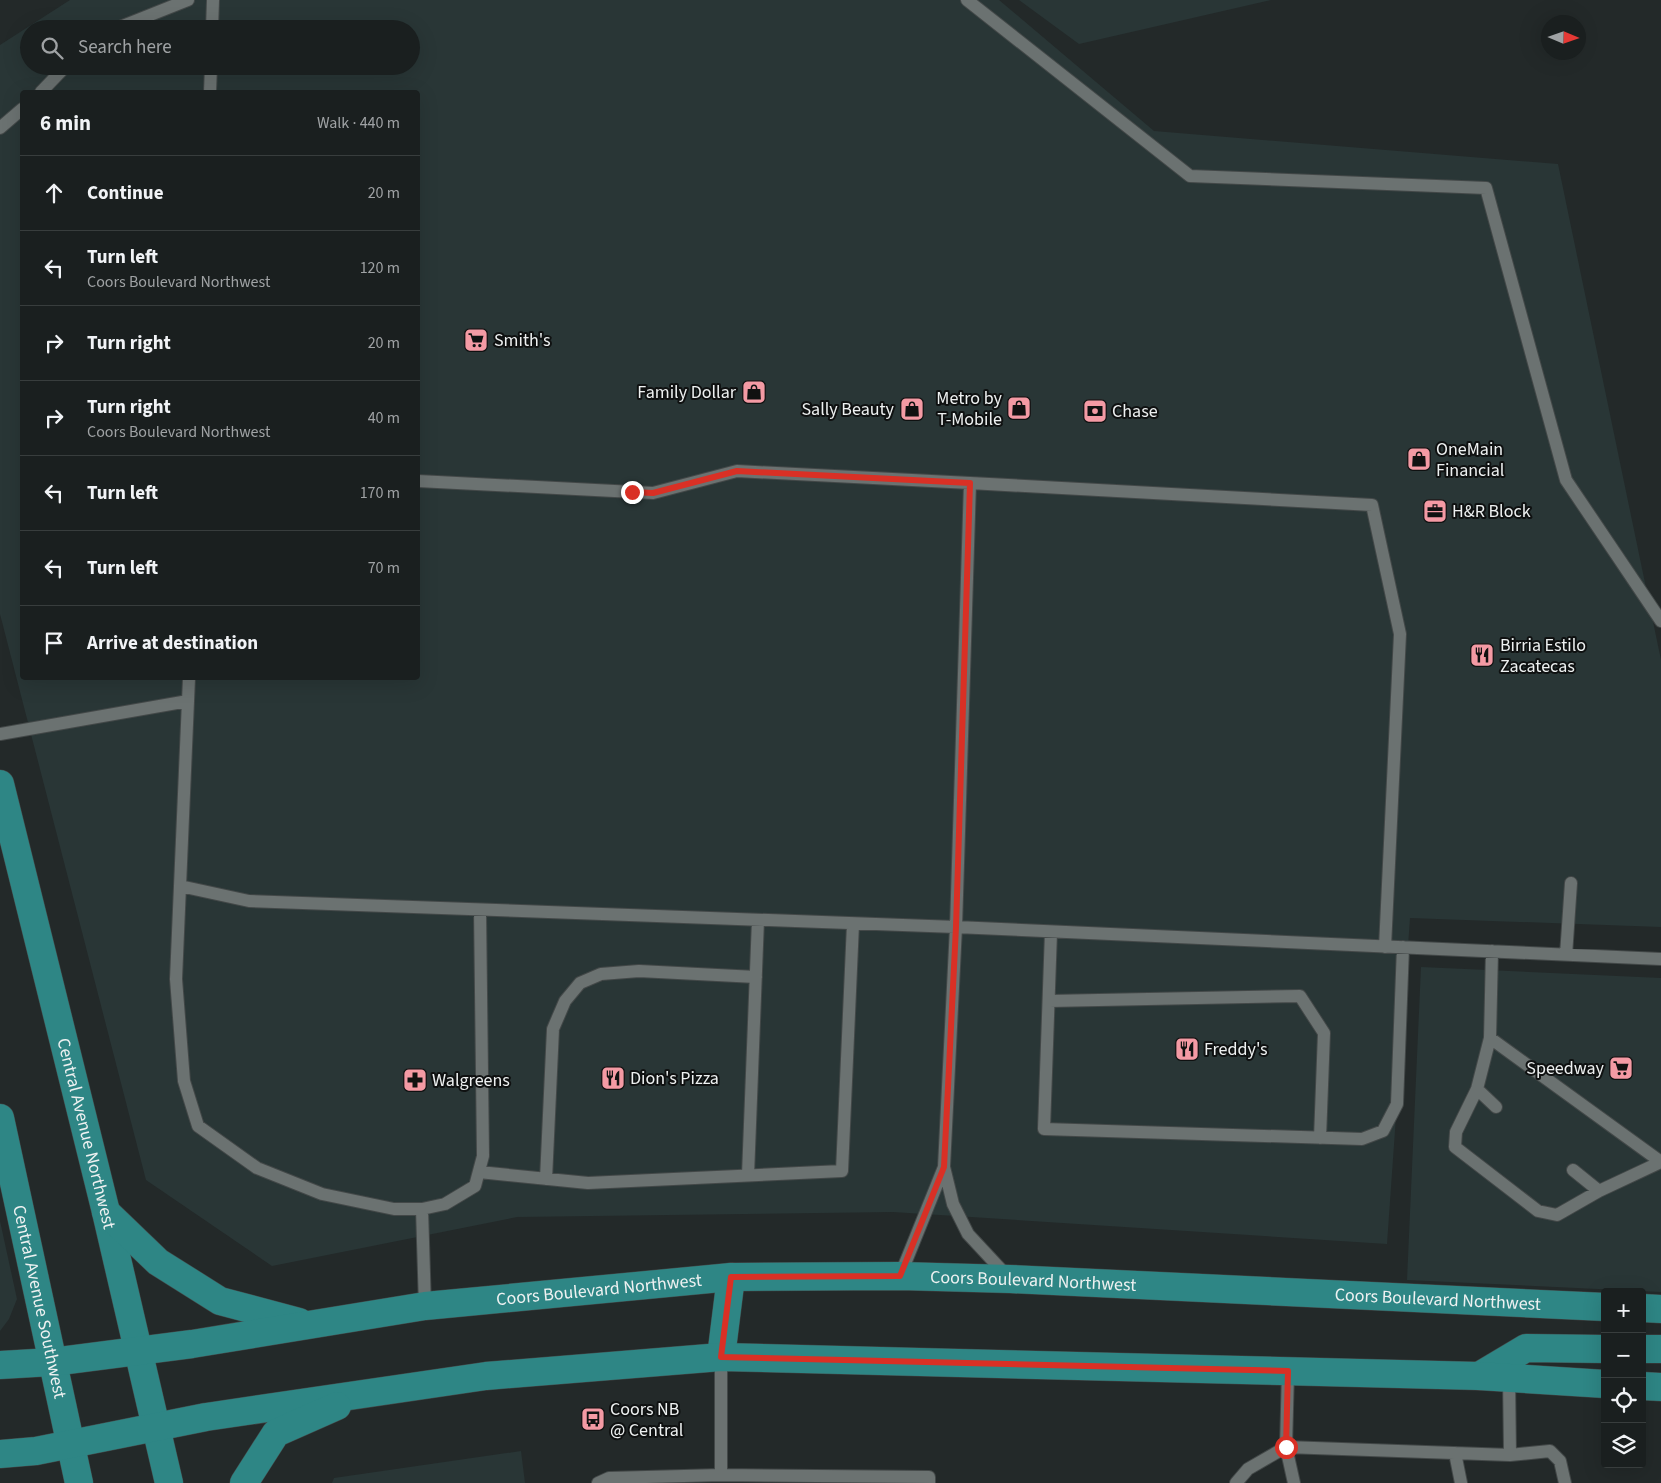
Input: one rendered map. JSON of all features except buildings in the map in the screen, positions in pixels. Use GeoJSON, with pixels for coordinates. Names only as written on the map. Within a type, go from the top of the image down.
{"type":"FeatureCollection","features":[{"type":"Feature","properties":{"kind":"main road","name":"Central Avenue Northwest"},"geometry":{"type":"LineString","coordinates":[[0,784],[106,1212],[169,1483]]}},
{"type":"Feature","properties":{"kind":"main road","name":"Central Avenue Southwest"},"geometry":{"type":"LineString","coordinates":[[0,1118],[78,1483]]}},
{"type":"Feature","properties":{"kind":"main road"},"geometry":{"type":"LineString","coordinates":[[106,1212],[158,1262],[220,1301],[308,1324]]}},
{"type":"Feature","properties":{"kind":"main road","name":"Coors Boulevard Northwest"},"geometry":{"type":"LineString","coordinates":[[0,1365],[52,1362],[137,1351],[425,1306],[731,1277],[900,1276],[1010,1279],[1601,1306]]}},
{"type":"Feature","properties":{"kind":"main road"},"geometry":{"type":"LineString","coordinates":[[721,1357],[731,1277]]}},
{"type":"Feature","properties":{"kind":"main road"},"geometry":{"type":"LineString","coordinates":[[1646,1308],[1661,1309]]}},
{"type":"Feature","properties":{"kind":"main road"},"geometry":{"type":"LineString","coordinates":[[1479,1376],[1526,1348],[1601,1348]]}},
{"type":"Feature","properties":{"kind":"main road"},"geometry":{"type":"LineString","coordinates":[[1646,1349],[1661,1349]]}},
{"type":"Feature","properties":{"kind":"main road"},"geometry":{"type":"LineString","coordinates":[[0,1454],[36,1451],[156,1427],[368,1392],[486,1376],[721,1357],[1479,1376],[1601,1384]]}},
{"type":"Feature","properties":{"kind":"main road"},"geometry":{"type":"LineString","coordinates":[[1646,1386],[1661,1387]]}},
{"type":"Feature","properties":{"kind":"main road"},"geometry":{"type":"LineString","coordinates":[[244,1483],[276,1433],[368,1392]]}},
{"type":"Feature","properties":{"kind":"lane"},"geometry":{"type":"LineString","coordinates":[[138,20],[188,0]]}},
{"type":"Feature","properties":{"kind":"lane"},"geometry":{"type":"LineString","coordinates":[[212,20],[213,0]]}},
{"type":"Feature","properties":{"kind":"lane"},"geometry":{"type":"LineString","coordinates":[[967,0],[1190,176],[1486,188],[1566,480],[1661,621]]}},
{"type":"Feature","properties":{"kind":"lane"},"geometry":{"type":"LineString","coordinates":[[43,90],[57,75]]}},
{"type":"Feature","properties":{"kind":"lane"},"geometry":{"type":"LineString","coordinates":[[210,90],[211,75]]}},
{"type":"Feature","properties":{"kind":"lane"},"geometry":{"type":"LineString","coordinates":[[0,128],[20,111]]}},
{"type":"Feature","properties":{"kind":"lane"},"geometry":{"type":"LineString","coordinates":[[420,481],[653,493],[737,471],[1372,505],[1400,634],[1385,947]]}},
{"type":"Feature","properties":{"kind":"lane"},"geometry":{"type":"LineString","coordinates":[[970,483],[956,927],[944,1167],[953,1204],[968,1234],[1010,1279]]}},
{"type":"Feature","properties":{"kind":"lane"},"geometry":{"type":"LineString","coordinates":[[189,680],[176,979],[184,1081],[198,1126],[257,1168],[322,1194],[394,1209],[422,1209],[445,1204],[475,1186],[483,1156],[480,910]]}},
{"type":"Feature","properties":{"kind":"lane"},"geometry":{"type":"LineString","coordinates":[[0,734],[188,701]]}},
{"type":"Feature","properties":{"kind":"lane"},"geometry":{"type":"LineString","coordinates":[[1566,955],[1571,883]]}},
{"type":"Feature","properties":{"kind":"lane"},"geometry":{"type":"LineString","coordinates":[[180,886],[249,901],[956,927],[1661,959]]}},
{"type":"Feature","properties":{"kind":"lane"},"geometry":{"type":"LineString","coordinates":[[748,1175],[758,920]]}},
{"type":"Feature","properties":{"kind":"lane"},"geometry":{"type":"LineString","coordinates":[[479,1172],[588,1183],[842,1171],[853,924]]}},
{"type":"Feature","properties":{"kind":"lane"},"geometry":{"type":"LineString","coordinates":[[1051,932],[1044,1129],[1362,1140],[1383,1131],[1397,1104],[1403,947]]}},
{"type":"Feature","properties":{"kind":"lane"},"geometry":{"type":"LineString","coordinates":[[1490,1038],[1661,1162],[1599,1191],[1557,1216],[1538,1211],[1455,1147],[1456,1132],[1477,1089],[1490,1038],[1492,951]]}},
{"type":"Feature","properties":{"kind":"lane"},"geometry":{"type":"LineString","coordinates":[[546,1179],[553,1029],[565,1001],[580,982],[601,974],[638,971],[756,977]]}},
{"type":"Feature","properties":{"kind":"lane"},"geometry":{"type":"LineString","coordinates":[[1049,1001],[1300,996],[1324,1033],[1320,1138]]}},
{"type":"Feature","properties":{"kind":"lane"},"geometry":{"type":"LineString","coordinates":[[1477,1089],[1496,1107]]}},
{"type":"Feature","properties":{"kind":"lane"},"geometry":{"type":"LineString","coordinates":[[900,1276],[944,1167]]}},
{"type":"Feature","properties":{"kind":"lane"},"geometry":{"type":"LineString","coordinates":[[1573,1170],[1599,1191]]}},
{"type":"Feature","properties":{"kind":"lane"},"geometry":{"type":"LineString","coordinates":[[422,1209],[425,1306]]}},
{"type":"Feature","properties":{"kind":"lane"},"geometry":{"type":"LineString","coordinates":[[721,1357],[721,1475]]}},
{"type":"Feature","properties":{"kind":"lane"},"geometry":{"type":"LineString","coordinates":[[1288,1371],[1286,1447],[1294,1483]]}},
{"type":"Feature","properties":{"kind":"lane"},"geometry":{"type":"LineString","coordinates":[[1510,1378],[1510,1455]]}},
{"type":"Feature","properties":{"kind":"lane"},"geometry":{"type":"LineString","coordinates":[[1236,1483],[1248,1469],[1286,1447],[1510,1455],[1550,1451],[1560,1461],[1565,1483]]}},
{"type":"Feature","properties":{"kind":"lane"},"geometry":{"type":"LineString","coordinates":[[1455,1454],[1461,1483]]}},
{"type":"Feature","properties":{"kind":"lane"},"geometry":{"type":"LineString","coordinates":[[598,1483],[609,1478],[721,1475],[754,1479],[818,1480],[908,1480],[929,1477],[929,1483]]}},
{"type":"Feature","properties":{"kind":"shaded area"},"geometry":{"type":"Polygon","coordinates":[[[70,0],[999,0],[1154,131],[1558,164],[1661,660],[1661,927],[1410,918],[1387,1244],[893,1212],[517,1217],[272,1266],[146,1180],[0,614],[0,45],[20,32],[20,75],[420,75],[420,20],[39,20],[70,0]]]}},
{"type":"Feature","properties":{"kind":"shaded area"},"geometry":{"type":"Polygon","coordinates":[[[1019,0],[1271,0],[1079,44],[1019,0]]]}},
{"type":"Feature","properties":{"kind":"shaded area","name":"Speedway"},"geometry":{"type":"Polygon","coordinates":[[[1421,967],[1661,978],[1661,1292],[1646,1291],[1646,1288],[1601,1289],[1407,1280],[1421,967]]]}},
{"type":"Feature","properties":{"kind":"shaded area"},"geometry":{"type":"Polygon","coordinates":[[[0,1221],[17,1299],[9,1319],[0,1331],[0,1221]]]}},
{"type":"Feature","properties":{"kind":"shaded area"},"geometry":{"type":"Polygon","coordinates":[[[521,1451],[525,1483],[332,1483],[334,1478],[521,1451]]]}},
{"type":"Feature","properties":{"kind":"place","name":"Smith's"},"geometry":{"type":"Point","coordinates":[476,340]}},
{"type":"Feature","properties":{"kind":"place","name":"Family Dollar"},"geometry":{"type":"Point","coordinates":[754,392]}},
{"type":"Feature","properties":{"kind":"place","name":"Metro by T-Mobile"},"geometry":{"type":"Point","coordinates":[1019,408]}},
{"type":"Feature","properties":{"kind":"place","name":"Sally Beauty"},"geometry":{"type":"Point","coordinates":[912,409]}},
{"type":"Feature","properties":{"kind":"place","name":"Chase"},"geometry":{"type":"Point","coordinates":[1095,411]}},
{"type":"Feature","properties":{"kind":"place","name":"OneMain Financial"},"geometry":{"type":"Point","coordinates":[1419,459]}},
{"type":"Feature","properties":{"kind":"place","name":"H&R Block"},"geometry":{"type":"Point","coordinates":[1435,511]}},
{"type":"Feature","properties":{"kind":"place","name":"Birria Estilo Zacatecas"},"geometry":{"type":"Point","coordinates":[1482,655]}},
{"type":"Feature","properties":{"kind":"place","name":"Freddy's"},"geometry":{"type":"Point","coordinates":[1187,1049]}},
{"type":"Feature","properties":{"kind":"place","name":"Speedway"},"geometry":{"type":"Point","coordinates":[1621,1068]}},
{"type":"Feature","properties":{"kind":"place","name":"Dion's Pizza"},"geometry":{"type":"Point","coordinates":[613,1078]}},
{"type":"Feature","properties":{"kind":"place","name":"Walgreens"},"geometry":{"type":"Point","coordinates":[415,1080]}},
{"type":"Feature","properties":{"kind":"place","name":"Coors NB @ Central"},"geometry":{"type":"Point","coordinates":[593,1419]}},
{"type":"Feature","properties":{"kind":"route"},"geometry":{"type":"LineString","coordinates":[[632,492],[653,493],[737,471],[970,483],[956,927],[944,1167],[900,1276],[731,1277],[721,1357],[1288,1371],[1285,1413],[1286,1447]]}}]}
